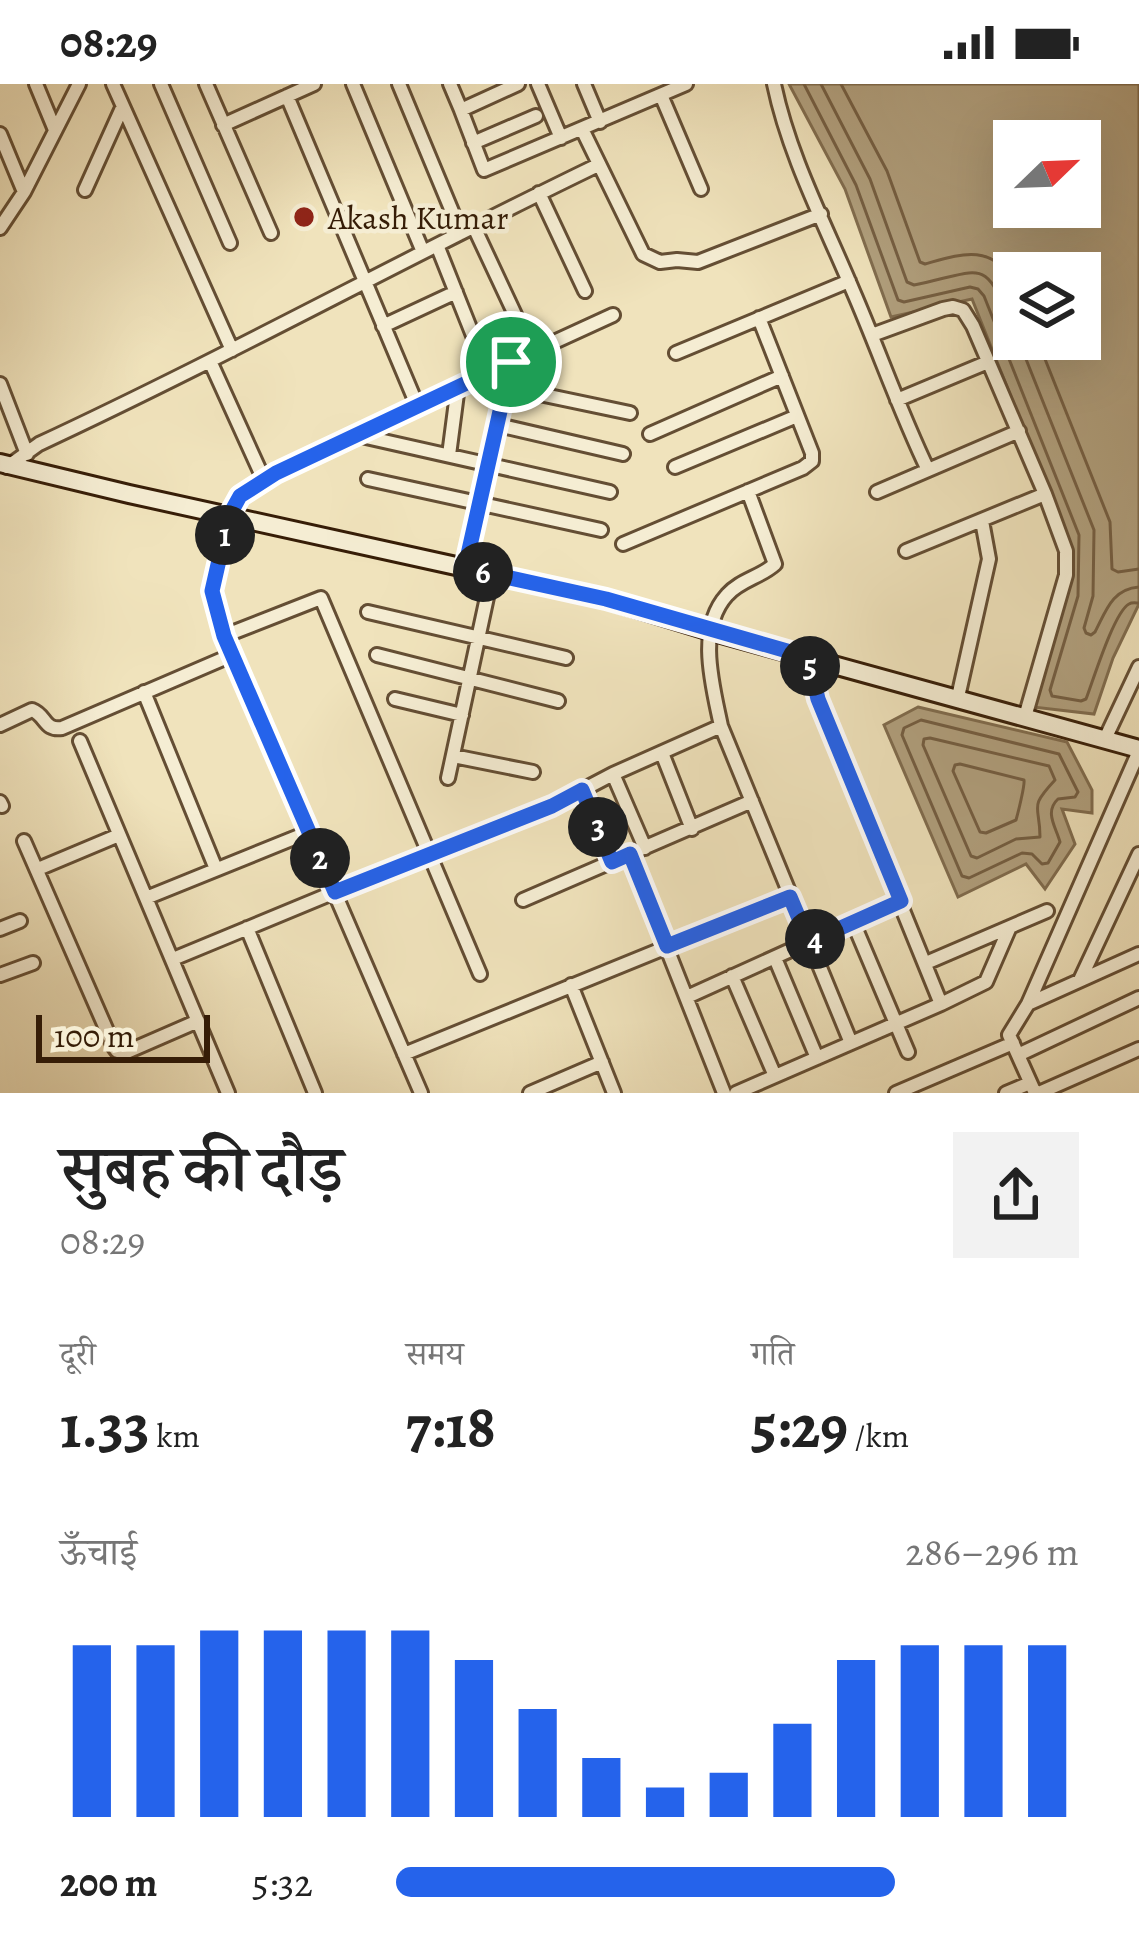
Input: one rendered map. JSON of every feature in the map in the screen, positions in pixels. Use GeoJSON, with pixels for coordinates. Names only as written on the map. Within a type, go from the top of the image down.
{"type":"FeatureCollection","features":[{"type":"Feature","properties":{"kind":"street"},"geometry":{"type":"LineString","coordinates":[[36,84],[55,130]]}},
{"type":"Feature","properties":{"kind":"street"},"geometry":{"type":"LineString","coordinates":[[64,84],[70,100]]}},
{"type":"Feature","properties":{"kind":"street"},"geometry":{"type":"LineString","coordinates":[[0,228],[24,192],[79,84]]}},
{"type":"Feature","properties":{"kind":"street"},"geometry":{"type":"LineString","coordinates":[[112,84],[232,350]]}},
{"type":"Feature","properties":{"kind":"street"},"geometry":{"type":"LineString","coordinates":[[160,84],[230,243]]}},
{"type":"Feature","properties":{"kind":"street"},"geometry":{"type":"LineString","coordinates":[[206,84],[271,232]]}},
{"type":"Feature","properties":{"kind":"street"},"geometry":{"type":"LineString","coordinates":[[223,125],[314,84]]}},
{"type":"Feature","properties":{"kind":"street"},"geometry":{"type":"LineString","coordinates":[[353,84],[423,252]]}},
{"type":"Feature","properties":{"kind":"street"},"geometry":{"type":"LineString","coordinates":[[399,84],[467,230],[518,321]]}},
{"type":"Feature","properties":{"kind":"street"},"geometry":{"type":"LineString","coordinates":[[451,84],[486,171],[686,84]]}},
{"type":"Feature","properties":{"kind":"street"},"geometry":{"type":"LineString","coordinates":[[460,110],[518,84]]}},
{"type":"Feature","properties":{"kind":"street"},"geometry":{"type":"LineString","coordinates":[[538,84],[560,138]]}},
{"type":"Feature","properties":{"kind":"street"},"geometry":{"type":"LineString","coordinates":[[584,84],[600,122]]}},
{"type":"Feature","properties":{"kind":"street"},"geometry":{"type":"LineString","coordinates":[[774,84],[788,137],[928,470]]}},
{"type":"Feature","properties":{"kind":"street"},"geometry":{"type":"LineString","coordinates":[[664,90],[701,189]]}},
{"type":"Feature","properties":{"kind":"street"},"geometry":{"type":"LineString","coordinates":[[287,96],[417,405]]}},
{"type":"Feature","properties":{"kind":"street"},"geometry":{"type":"LineString","coordinates":[[85,190],[122,108]]}},
{"type":"Feature","properties":{"kind":"street"},"geometry":{"type":"LineString","coordinates":[[473,143],[536,116]]}},
{"type":"Feature","properties":{"kind":"street"},"geometry":{"type":"LineString","coordinates":[[583,129],[643,254],[660,262],[698,262],[821,214]]}},
{"type":"Feature","properties":{"kind":"street"},"geometry":{"type":"LineString","coordinates":[[0,134],[24,192]]}},
{"type":"Feature","properties":{"kind":"street"},"geometry":{"type":"LineString","coordinates":[[10,462],[598,165]]}},
{"type":"Feature","properties":{"kind":"street"},"geometry":{"type":"LineString","coordinates":[[539,193],[584,291]]}},
{"type":"Feature","properties":{"kind":"street"},"geometry":{"type":"LineString","coordinates":[[437,245],[474,338]]}},
{"type":"Feature","properties":{"kind":"street"},"geometry":{"type":"LineString","coordinates":[[676,353],[849,281]]}},
{"type":"Feature","properties":{"kind":"street"},"geometry":{"type":"LineString","coordinates":[[382,326],[457,292]]}},
{"type":"Feature","properties":{"kind":"street"},"geometry":{"type":"LineString","coordinates":[[872,335],[943,309],[959,307],[967,314],[1045,494],[1066,551],[1066,575],[1025,717]]}},
{"type":"Feature","properties":{"kind":"street"},"geometry":{"type":"LineString","coordinates":[[421,1093],[224,636],[212,591],[229,516],[240,496],[264,480],[613,315]]}},
{"type":"Feature","properties":{"kind":"street"},"geometry":{"type":"LineString","coordinates":[[623,544],[812,461],[759,318]]}},
{"type":"Feature","properties":{"kind":"street"},"geometry":{"type":"LineString","coordinates":[[210,361],[264,480]]}},
{"type":"Feature","properties":{"kind":"street"},"geometry":{"type":"LineString","coordinates":[[465,568],[511,362]]}},
{"type":"Feature","properties":{"kind":"street"},"geometry":{"type":"LineString","coordinates":[[896,400],[988,362]]}},
{"type":"Feature","properties":{"kind":"street"},"geometry":{"type":"LineString","coordinates":[[650,434],[782,376]]}},
{"type":"Feature","properties":{"kind":"street"},"geometry":{"type":"LineString","coordinates":[[0,384],[10,462]]}},
{"type":"Feature","properties":{"kind":"street"},"geometry":{"type":"LineString","coordinates":[[449,455],[458,386]]}},
{"type":"Feature","properties":{"kind":"street"},"geometry":{"type":"LineString","coordinates":[[506,387],[630,413]]}},
{"type":"Feature","properties":{"kind":"street"},"geometry":{"type":"LineString","coordinates":[[675,467],[796,416]]}},
{"type":"Feature","properties":{"kind":"street"},"geometry":{"type":"LineString","coordinates":[[498,425],[623,454]]}},
{"type":"Feature","properties":{"kind":"street"},"geometry":{"type":"LineString","coordinates":[[878,492],[1019,430]]}},
{"type":"Feature","properties":{"kind":"street"},"geometry":{"type":"LineString","coordinates":[[357,435],[610,492]]}},
{"type":"Feature","properties":{"kind":"street"},"geometry":{"type":"LineString","coordinates":[[10,462],[597,597],[1139,750],[1028,1004],[1009,1035],[1034,1090]]}},
{"type":"Feature","properties":{"kind":"street"},"geometry":{"type":"LineString","coordinates":[[368,479],[601,530]]}},
{"type":"Feature","properties":{"kind":"street"},"geometry":{"type":"LineString","coordinates":[[748,491],[775,564],[728,594],[718,607],[710,631],[713,686],[722,726],[851,1043]]}},
{"type":"Feature","properties":{"kind":"street"},"geometry":{"type":"LineString","coordinates":[[906,551],[1045,494]]}},
{"type":"Feature","properties":{"kind":"street"},"geometry":{"type":"LineString","coordinates":[[958,697],[989,559],[982,521]]}},
{"type":"Feature","properties":{"kind":"street"},"geometry":{"type":"LineString","coordinates":[[448,778],[492,574]]}},
{"type":"Feature","properties":{"kind":"street"},"geometry":{"type":"LineString","coordinates":[[224,636],[321,598],[480,974]]}},
{"type":"Feature","properties":{"kind":"street"},"geometry":{"type":"LineString","coordinates":[[368,612],[566,658]]}},
{"type":"Feature","properties":{"kind":"street"},"geometry":{"type":"LineString","coordinates":[[0,725],[32,710],[45,725],[62,728],[232,655]]}},
{"type":"Feature","properties":{"kind":"street"},"geometry":{"type":"LineString","coordinates":[[377,655],[558,701]]}},
{"type":"Feature","properties":{"kind":"street"},"geometry":{"type":"LineString","coordinates":[[808,657],[818,699],[941,1004]]}},
{"type":"Feature","properties":{"kind":"street"},"geometry":{"type":"LineString","coordinates":[[1105,739],[1139,667]]}},
{"type":"Feature","properties":{"kind":"street"},"geometry":{"type":"LineString","coordinates":[[144,692],[216,869]]}},
{"type":"Feature","properties":{"kind":"street"},"geometry":{"type":"LineString","coordinates":[[395,699],[462,716]]}},
{"type":"Feature","properties":{"kind":"street"},"geometry":{"type":"LineString","coordinates":[[172,959],[552,806],[722,726]]}},
{"type":"Feature","properties":{"kind":"street"},"geometry":{"type":"LineString","coordinates":[[80,741],[228,1093]]}},
{"type":"Feature","properties":{"kind":"street"},"geometry":{"type":"LineString","coordinates":[[662,753],[692,829]]}},
{"type":"Feature","properties":{"kind":"street"},"geometry":{"type":"LineString","coordinates":[[453,756],[533,772]]}},
{"type":"Feature","properties":{"kind":"street"},"geometry":{"type":"LineString","coordinates":[[613,774],[645,848]]}},
{"type":"Feature","properties":{"kind":"street"},"geometry":{"type":"LineString","coordinates":[[582,790],[612,862]]}},
{"type":"Feature","properties":{"kind":"street"},"geometry":{"type":"LineString","coordinates":[[523,900],[752,801]]}},
{"type":"Feature","properties":{"kind":"street"},"geometry":{"type":"LineString","coordinates":[[146,898],[309,832]]}},
{"type":"Feature","properties":{"kind":"street"},"geometry":{"type":"LineString","coordinates":[[38,869],[119,835]]}},
{"type":"Feature","properties":{"kind":"street"},"geometry":{"type":"LineString","coordinates":[[24,841],[117,1051],[129,1051],[198,1021]]}},
{"type":"Feature","properties":{"kind":"street"},"geometry":{"type":"LineString","coordinates":[[630,854],[724,1093]]}},
{"type":"Feature","properties":{"kind":"street"},"geometry":{"type":"LineString","coordinates":[[1080,980],[1139,854]]}},
{"type":"Feature","properties":{"kind":"street"},"geometry":{"type":"LineString","coordinates":[[404,1054],[790,897]]}},
{"type":"Feature","properties":{"kind":"street"},"geometry":{"type":"LineString","coordinates":[[687,997],[901,901]]}},
{"type":"Feature","properties":{"kind":"street"},"geometry":{"type":"LineString","coordinates":[[926,962],[1047,911]]}},
{"type":"Feature","properties":{"kind":"street"},"geometry":{"type":"LineString","coordinates":[[0,929],[20,921]]}},
{"type":"Feature","properties":{"kind":"street"},"geometry":{"type":"LineString","coordinates":[[853,922],[908,1052]]}},
{"type":"Feature","properties":{"kind":"street"},"geometry":{"type":"LineString","coordinates":[[247,928],[315,1093]]}},
{"type":"Feature","properties":{"kind":"street"},"geometry":{"type":"LineString","coordinates":[[736,1093],[986,982],[1009,929]]}},
{"type":"Feature","properties":{"kind":"street"},"geometry":{"type":"LineString","coordinates":[[1028,1004],[1139,954]]}},
{"type":"Feature","properties":{"kind":"street"},"geometry":{"type":"LineString","coordinates":[[775,958],[817,1058]]}},
{"type":"Feature","properties":{"kind":"street"},"geometry":{"type":"LineString","coordinates":[[0,975],[34,963]]}},
{"type":"Feature","properties":{"kind":"street"},"geometry":{"type":"LineString","coordinates":[[732,976],[775,1076]]}},
{"type":"Feature","properties":{"kind":"street"},"geometry":{"type":"LineString","coordinates":[[571,985],[614,1093]]}},
{"type":"Feature","properties":{"kind":"street"},"geometry":{"type":"LineString","coordinates":[[896,1093],[1139,998]]}},
{"type":"Feature","properties":{"kind":"street"},"geometry":{"type":"LineString","coordinates":[[1006,1093],[1034,1090],[1139,1049]]}},
{"type":"Feature","properties":{"kind":"street"},"geometry":{"type":"LineString","coordinates":[[530,1093],[602,1061]]}},
{"type":"Feature","properties":{"kind":"water"},"geometry":{"type":"Polygon","coordinates":[[[789,84],[1139,84],[1139,604],[1113,658],[1094,714],[1033,707],[1066,594],[1067,537],[996,360],[1101,360],[1101,252],[993,252],[993,352],[972,299],[891,317],[845,189],[789,84]]]}},
{"type":"Feature","properties":{"kind":"water"},"geometry":{"type":"Polygon","coordinates":[[[918,707],[1067,742],[1092,790],[1092,813],[1062,809],[1075,844],[1045,889],[1026,864],[958,897],[884,725],[918,707]]]}},
{"type":"Feature","properties":{"kind":"place","name":"Akash Kumar"},"geometry":{"type":"Point","coordinates":[304,217]}},
{"type":"Feature","properties":{"kind":"route"},"geometry":{"type":"LineString","coordinates":[[511,362],[465,568],[606,599],[808,657],[818,699],[901,901],[809,942],[790,897],[667,946],[630,854],[612,862],[582,790],[335,892],[224,636],[212,591],[229,516],[240,496],[276,473],[511,362]]}}]}
